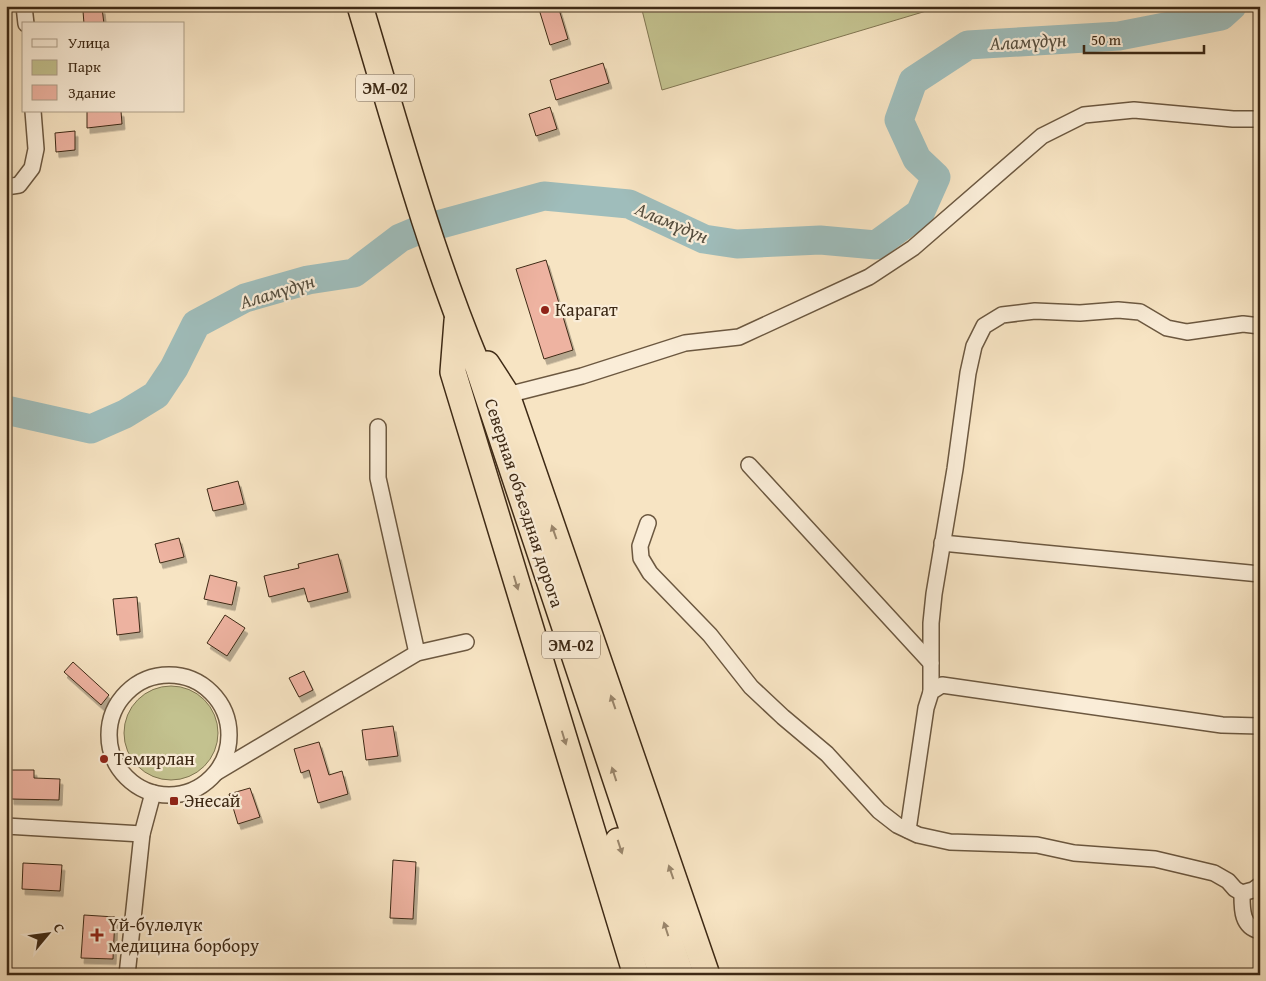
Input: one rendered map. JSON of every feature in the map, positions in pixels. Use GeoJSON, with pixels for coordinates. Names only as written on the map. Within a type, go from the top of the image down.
{"type":"FeatureCollection","features":[{"type":"Feature","properties":{"kind":"highway","name":"Северная объездная дорога"},"geometry":{"type":"LineString","coordinates":[[360,6],[410,170],[455,308],[702,973]]}},
{"type":"Feature","properties":{"kind":"highway","name":"Северная объездная дорога"},"geometry":{"type":"LineString","coordinates":[[455,308],[464,368],[662,975]]}},
{"type":"Feature","properties":{"kind":"highway"},"geometry":{"type":"LineString","coordinates":[[455,308],[507,395],[702,973]]}},
{"type":"Feature","properties":{"kind":"highway"},"geometry":{"type":"LineString","coordinates":[[455,308],[452,372],[636,975]]}},
{"type":"Feature","properties":{"kind":"street"},"geometry":{"type":"LineString","coordinates":[[24,6],[26,22]]}},
{"type":"Feature","properties":{"kind":"street"},"geometry":{"type":"LineString","coordinates":[[507,395],[582,376],[685,343],[739,337],[869,277],[913,248],[1042,136],[1084,116],[1134,110],[1233,120],[1260,119]]}},
{"type":"Feature","properties":{"kind":"street"},"geometry":{"type":"LineString","coordinates":[[6,187],[19,185],[32,168],[36,149],[33,112]]}},
{"type":"Feature","properties":{"kind":"street"},"geometry":{"type":"LineString","coordinates":[[908,830],[926,708],[931,692],[930,623],[942,543],[955,469],[968,373],[974,346],[984,326],[1002,315],[1036,311],[1080,313],[1118,310],[1140,312],[1167,328],[1187,332],[1243,324],[1260,326]]}},
{"type":"Feature","properties":{"kind":"street"},"geometry":{"type":"LineString","coordinates":[[378,427],[378,478],[418,653]]}},
{"type":"Feature","properties":{"kind":"street"},"geometry":{"type":"LineString","coordinates":[[749,465],[931,663]]}},
{"type":"Feature","properties":{"kind":"street"},"geometry":{"type":"LineString","coordinates":[[648,523],[640,546],[641,558],[650,573],[710,635],[751,687],[827,754],[879,811],[897,825],[918,835],[950,842],[1037,845],[1074,853],[1155,859],[1214,873],[1228,881],[1235,889],[1242,893],[1253,890],[1260,885]]}},
{"type":"Feature","properties":{"kind":"street"},"geometry":{"type":"LineString","coordinates":[[942,543],[1260,574]]}},
{"type":"Feature","properties":{"kind":"street"},"geometry":{"type":"LineString","coordinates":[[216,773],[227,753],[230,736],[229,724],[222,704],[202,684],[191,678],[170,674],[154,676],[135,684],[125,693],[114,710],[108,737],[116,763],[133,784],[153,793],[180,794],[200,787],[216,773],[418,653],[466,642]]}},
{"type":"Feature","properties":{"kind":"street"},"geometry":{"type":"LineString","coordinates":[[931,692],[942,685],[1222,725],[1260,726]]}},
{"type":"Feature","properties":{"kind":"street"},"geometry":{"type":"LineString","coordinates":[[127,975],[142,834],[153,793]]}},
{"type":"Feature","properties":{"kind":"street"},"geometry":{"type":"LineString","coordinates":[[6,826],[142,834]]}},
{"type":"Feature","properties":{"kind":"street"},"geometry":{"type":"LineString","coordinates":[[1242,893],[1241,912],[1247,924],[1260,931]]}},
{"type":"Feature","properties":{"kind":"green space"},"geometry":{"type":"Polygon","coordinates":[[[641,6],[943,6],[662,90],[641,6]]]}},
{"type":"Feature","properties":{"kind":"green space"},"geometry":{"type":"Polygon","coordinates":[[[171,686],[189,690],[204,700],[214,715],[218,733],[214,751],[204,766],[189,776],[171,780],[153,776],[138,766],[128,751],[124,733],[128,715],[138,700],[153,690],[171,686]]]}},
{"type":"Feature","properties":{"kind":"building"},"geometry":{"type":"Polygon","coordinates":[[[538,6],[558,6],[568,39],[550,45],[538,6]]]}},
{"type":"Feature","properties":{"kind":"building"},"geometry":{"type":"Polygon","coordinates":[[[102,8],[104,22],[84,22],[83,11],[102,8]]]}},
{"type":"Feature","properties":{"kind":"building"},"geometry":{"type":"Polygon","coordinates":[[[603,63],[609,83],[556,100],[550,80],[603,63]]]}},
{"type":"Feature","properties":{"kind":"building"},"geometry":{"type":"Polygon","coordinates":[[[550,107],[557,129],[536,136],[529,114],[550,107]]]}},
{"type":"Feature","properties":{"kind":"building"},"geometry":{"type":"Polygon","coordinates":[[[87,112],[121,112],[122,124],[87,128],[87,112]]]}},
{"type":"Feature","properties":{"kind":"building"},"geometry":{"type":"Polygon","coordinates":[[[75,131],[75,150],[56,152],[55,133],[75,131]]]}},
{"type":"Feature","properties":{"kind":"building","name":"Карагат"},"geometry":{"type":"Polygon","coordinates":[[[546,260],[573,350],[544,359],[516,269],[546,260]]]}},
{"type":"Feature","properties":{"kind":"building"},"geometry":{"type":"Polygon","coordinates":[[[238,481],[244,504],[213,511],[207,489],[238,481]]]}},
{"type":"Feature","properties":{"kind":"building"},"geometry":{"type":"Polygon","coordinates":[[[179,538],[184,557],[160,563],[155,544],[179,538]]]}},
{"type":"Feature","properties":{"kind":"building"},"geometry":{"type":"Polygon","coordinates":[[[338,554],[348,592],[308,602],[304,588],[269,597],[264,576],[299,568],[298,564],[338,554]]]}},
{"type":"Feature","properties":{"kind":"building"},"geometry":{"type":"Polygon","coordinates":[[[210,575],[237,582],[232,605],[204,599],[210,575]]]}},
{"type":"Feature","properties":{"kind":"building"},"geometry":{"type":"Polygon","coordinates":[[[137,597],[140,632],[117,635],[113,599],[137,597]]]}},
{"type":"Feature","properties":{"kind":"building"},"geometry":{"type":"Polygon","coordinates":[[[225,615],[245,628],[227,656],[207,643],[225,615]]]}},
{"type":"Feature","properties":{"kind":"building"},"geometry":{"type":"Polygon","coordinates":[[[73,662],[109,695],[101,705],[64,672],[73,662]]]}},
{"type":"Feature","properties":{"kind":"building"},"geometry":{"type":"Polygon","coordinates":[[[304,671],[313,690],[299,697],[289,678],[304,671]]]}},
{"type":"Feature","properties":{"kind":"building"},"geometry":{"type":"Polygon","coordinates":[[[393,726],[398,756],[366,760],[362,730],[393,726]]]}},
{"type":"Feature","properties":{"kind":"building"},"geometry":{"type":"Polygon","coordinates":[[[319,742],[329,775],[342,771],[348,794],[318,803],[309,770],[301,773],[294,749],[319,742]]]}},
{"type":"Feature","properties":{"kind":"building"},"geometry":{"type":"Polygon","coordinates":[[[11,770],[34,770],[34,778],[60,779],[59,800],[11,799],[11,770]]]}},
{"type":"Feature","properties":{"kind":"building"},"geometry":{"type":"Polygon","coordinates":[[[250,788],[260,817],[238,824],[229,794],[250,788]]]}},
{"type":"Feature","properties":{"kind":"building"},"geometry":{"type":"Polygon","coordinates":[[[393,860],[416,862],[413,919],[390,918],[393,860]]]}},
{"type":"Feature","properties":{"kind":"building"},"geometry":{"type":"Polygon","coordinates":[[[23,863],[62,865],[60,891],[22,889],[23,863]]]}},
{"type":"Feature","properties":{"kind":"building"},"geometry":{"type":"Polygon","coordinates":[[[84,915],[115,917],[113,959],[81,958],[84,915]]]}},
{"type":"Feature","properties":{"kind":"waterway","name":"Аламүдүн"},"geometry":{"type":"LineString","coordinates":[[6,410],[91,429],[125,414],[156,395],[174,368],[196,324],[245,298],[308,280],[354,273],[400,238],[419,230],[544,196],[629,204],[704,239],[737,244],[820,240],[876,245],[920,213],[936,177],[917,159],[899,120],[913,81],[968,45],[1119,36],[1221,16],[1232,6]]}},
{"type":"Feature","properties":{"kind":"place","name":"Карагат"},"geometry":{"type":"Point","coordinates":[545,310]}},
{"type":"Feature","properties":{"kind":"place","name":"Темирлан"},"geometry":{"type":"Point","coordinates":[104,759]}},
{"type":"Feature","properties":{"kind":"place","name":"Энесай"},"geometry":{"type":"Point","coordinates":[174,801]}},
{"type":"Feature","properties":{"kind":"place","name":"Үй-бүлөлүк медицина борбору"},"geometry":{"type":"Point","coordinates":[97,935]}}]}
